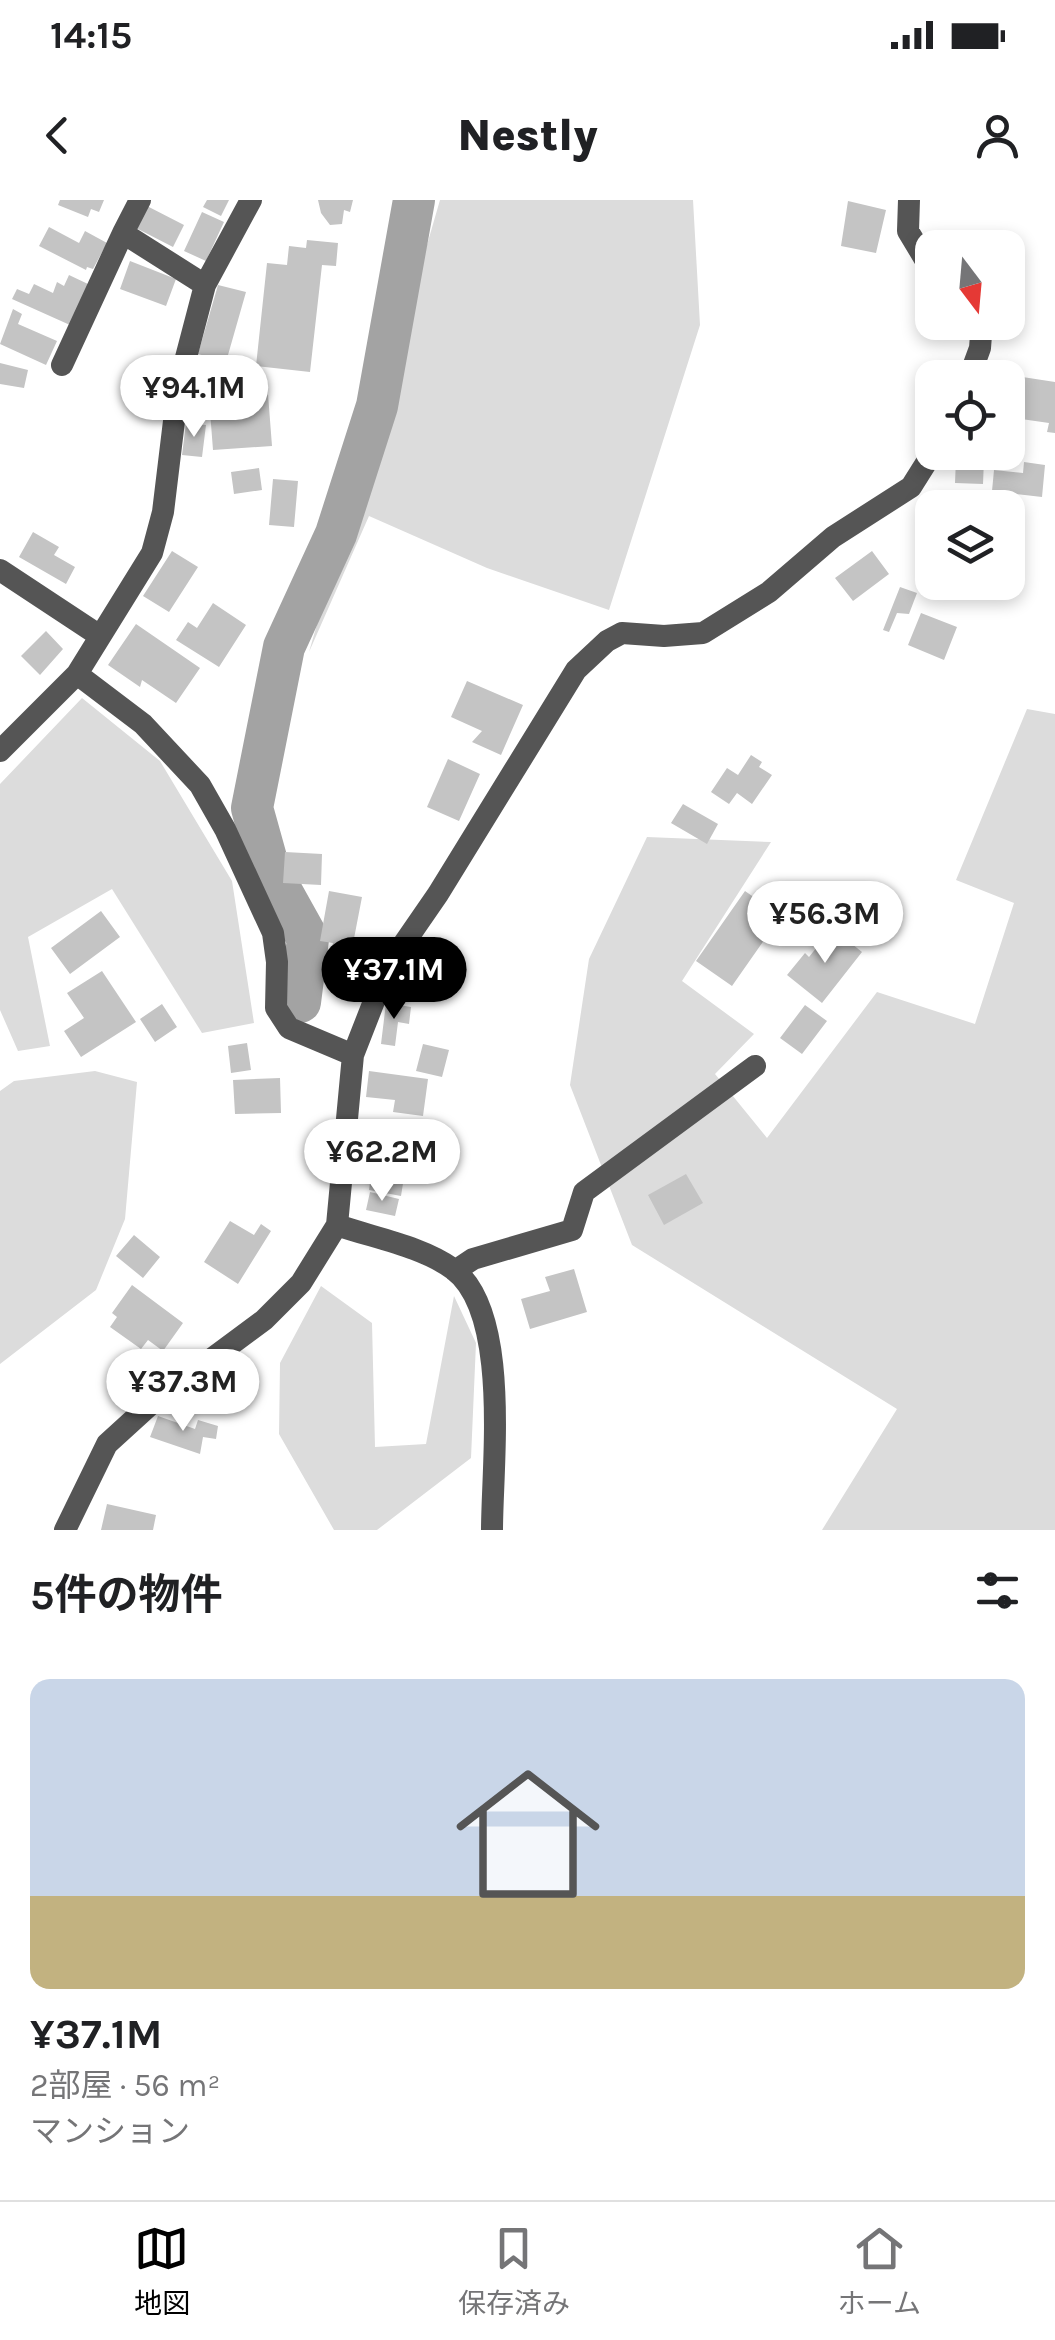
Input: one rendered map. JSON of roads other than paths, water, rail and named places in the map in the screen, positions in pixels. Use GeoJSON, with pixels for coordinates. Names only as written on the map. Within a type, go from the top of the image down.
{"type":"FeatureCollection","features":[{"type":"Feature","properties":{"kind":"street"},"geometry":{"type":"LineString","coordinates":[[62,365],[140,200]]}},
{"type":"Feature","properties":{"kind":"street"},"geometry":{"type":"LineString","coordinates":[[0,752],[78,674],[152,553],[163,512],[178,388],[205,285],[251,200]]}},
{"type":"Feature","properties":{"kind":"street"},"geometry":{"type":"LineString","coordinates":[[909,200],[908,231],[915,243]]}},
{"type":"Feature","properties":{"kind":"street"},"geometry":{"type":"LineString","coordinates":[[123,233],[205,285]]}},
{"type":"Feature","properties":{"kind":"street"},"geometry":{"type":"LineString","coordinates":[[65,1530],[108,1444],[152,1402],[264,1320],[301,1284],[338,1225],[353,1056],[387,968],[438,894],[576,670],[622,632],[664,636],[702,633],[769,592],[833,537],[911,487],[922,470]]}},
{"type":"Feature","properties":{"kind":"street"},"geometry":{"type":"LineString","coordinates":[[0,570],[100,636]]}},
{"type":"Feature","properties":{"kind":"street"},"geometry":{"type":"LineString","coordinates":[[78,674],[142,724],[200,785],[226,829],[273,933],[276,1008],[289,1028],[353,1056]]}},
{"type":"Feature","properties":{"kind":"street"},"geometry":{"type":"LineString","coordinates":[[455,1271],[473,1259],[572,1230],[584,1192],[755,1066]]}},
{"type":"Feature","properties":{"kind":"street"},"geometry":{"type":"LineString","coordinates":[[338,1225],[434,1258],[455,1271],[473,1291],[488,1335],[494,1381],[492,1530]]}},
{"type":"Feature","properties":{"kind":"waterway"},"geometry":{"type":"LineString","coordinates":[[300,1002],[308,939],[269,869],[252,808],[284,647],[336,534],[377,406],[414,200]]}}]}
